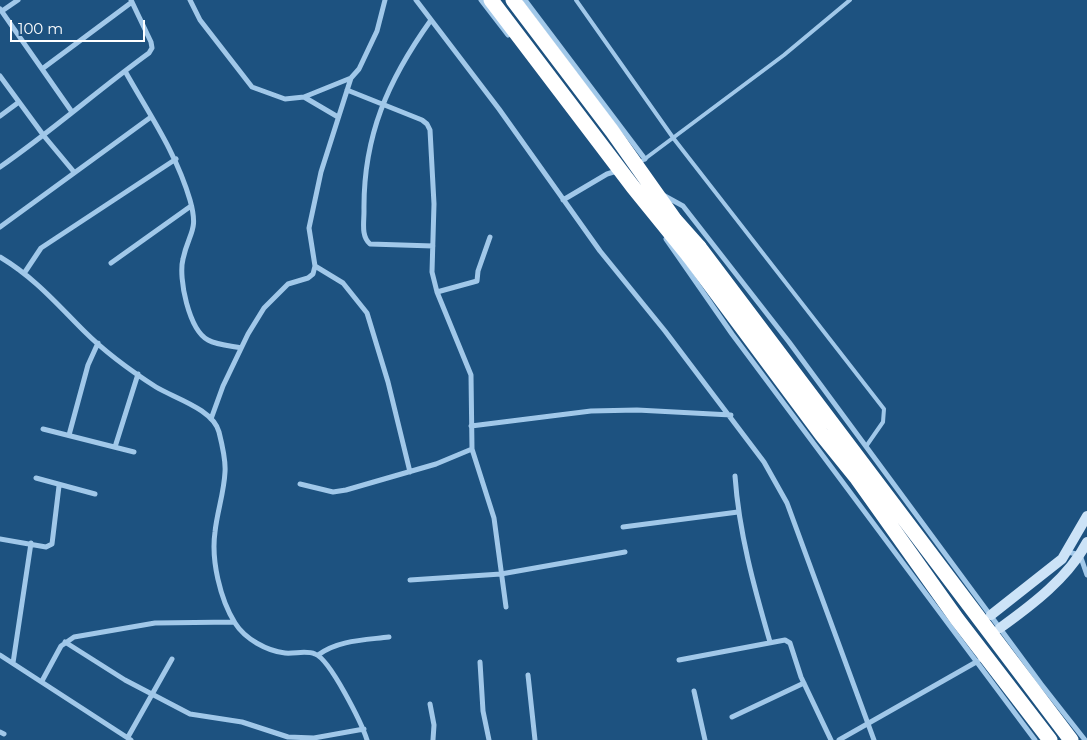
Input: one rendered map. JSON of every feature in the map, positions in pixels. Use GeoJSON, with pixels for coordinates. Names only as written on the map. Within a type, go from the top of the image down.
{"type":"FeatureCollection","features":[{"type":"Feature","properties":{"kind":"highway"},"geometry":{"type":"LineString","coordinates":[[491,0],[617,171],[694,252],[1071,740]]}},
{"type":"Feature","properties":{"kind":"highway"},"geometry":{"type":"LineString","coordinates":[[513,0],[612,131],[640,162],[655,192],[694,252],[822,435],[856,476],[957,619],[1050,740]]}},
{"type":"Feature","properties":{"kind":"street"},"geometry":{"type":"LineString","coordinates":[[18,0],[1,10],[72,112]]}},
{"type":"Feature","properties":{"kind":"street"},"geometry":{"type":"LineString","coordinates":[[190,0],[200,20],[252,87],[285,98],[304,96],[352,78]]}},
{"type":"Feature","properties":{"kind":"street"},"geometry":{"type":"LineString","coordinates":[[211,419],[241,348],[264,308],[288,284],[308,278],[313,274],[315,266],[309,228],[321,172],[347,90],[377,31],[385,0]]}},
{"type":"Feature","properties":{"kind":"street"},"geometry":{"type":"LineString","coordinates":[[416,0],[499,109],[600,251],[731,415],[764,462],[787,503],[874,740]]}},
{"type":"Feature","properties":{"kind":"street"},"geometry":{"type":"LineString","coordinates":[[481,0],[511,39]]}},
{"type":"Feature","properties":{"kind":"street"},"geometry":{"type":"LineString","coordinates":[[525,0],[640,162]]}},
{"type":"Feature","properties":{"kind":"street"},"geometry":{"type":"LineString","coordinates":[[0,167],[44,136],[152,48],[131,1],[42,69]]}},
{"type":"Feature","properties":{"kind":"street"},"geometry":{"type":"LineString","coordinates":[[431,20],[415,43],[382,104],[372,133],[365,185],[364,236],[370,244],[433,246]]}},
{"type":"Feature","properties":{"kind":"street"},"geometry":{"type":"LineString","coordinates":[[125,71],[151,117],[164,135],[176,159],[191,206],[195,225],[183,258],[181,272],[190,314],[199,332],[208,340],[241,348]]}},
{"type":"Feature","properties":{"kind":"street"},"geometry":{"type":"LineString","coordinates":[[0,76],[44,136],[74,172]]}},
{"type":"Feature","properties":{"kind":"street"},"geometry":{"type":"LineString","coordinates":[[347,90],[422,120],[430,130],[434,204],[432,272],[437,292],[471,376],[472,450],[494,518],[506,607]]}},
{"type":"Feature","properties":{"kind":"street"},"geometry":{"type":"LineString","coordinates":[[304,96],[338,117]]}},
{"type":"Feature","properties":{"kind":"street"},"geometry":{"type":"LineString","coordinates":[[0,116],[19,102]]}},
{"type":"Feature","properties":{"kind":"street"},"geometry":{"type":"LineString","coordinates":[[559,102],[617,171],[732,334],[1035,740]]}},
{"type":"Feature","properties":{"kind":"street"},"geometry":{"type":"LineString","coordinates":[[0,227],[151,117]]}},
{"type":"Feature","properties":{"kind":"street"},"geometry":{"type":"LineString","coordinates":[[25,272],[41,248],[176,159]]}},
{"type":"Feature","properties":{"kind":"street"},"geometry":{"type":"LineString","coordinates":[[563,200],[617,171]]}},
{"type":"Feature","properties":{"kind":"street"},"geometry":{"type":"LineString","coordinates":[[655,192],[668,196],[683,206],[867,445],[991,616],[1085,740]]}},
{"type":"Feature","properties":{"kind":"street"},"geometry":{"type":"LineString","coordinates":[[110,263],[191,206]]}},
{"type":"Feature","properties":{"kind":"street"},"geometry":{"type":"LineString","coordinates":[[437,292],[477,281],[478,271],[490,236]]}},
{"type":"Feature","properties":{"kind":"street"},"geometry":{"type":"LineString","coordinates":[[0,256],[25,272],[98,343],[138,374],[156,387],[190,404],[211,419],[218,430],[226,470],[214,533],[216,560],[226,607],[234,622],[244,633],[261,646],[285,653],[308,652],[318,655],[345,693],[364,729],[367,740]]}},
{"type":"Feature","properties":{"kind":"street"},"geometry":{"type":"LineString","coordinates":[[315,266],[344,283],[367,313],[388,382],[410,472]]}},
{"type":"Feature","properties":{"kind":"street"},"geometry":{"type":"LineString","coordinates":[[69,435],[88,365],[98,343]]}},
{"type":"Feature","properties":{"kind":"street"},"geometry":{"type":"LineString","coordinates":[[115,447],[138,374]]}},
{"type":"Feature","properties":{"kind":"street"},"geometry":{"type":"LineString","coordinates":[[471,426],[591,411],[637,410],[731,415]]}},
{"type":"Feature","properties":{"kind":"street"},"geometry":{"type":"LineString","coordinates":[[44,429],[134,452]]}},
{"type":"Feature","properties":{"kind":"street"},"geometry":{"type":"LineString","coordinates":[[300,484],[340,491],[410,472],[472,450]]}},
{"type":"Feature","properties":{"kind":"street"},"geometry":{"type":"LineString","coordinates":[[735,476],[738,512],[751,574],[770,642]]}},
{"type":"Feature","properties":{"kind":"street"},"geometry":{"type":"LineString","coordinates":[[36,478],[59,486],[94,494]]}},
{"type":"Feature","properties":{"kind":"street"},"geometry":{"type":"LineString","coordinates":[[0,540],[46,547],[52,544],[59,486]]}},
{"type":"Feature","properties":{"kind":"street"},"geometry":{"type":"LineString","coordinates":[[623,527],[738,512]]}},
{"type":"Feature","properties":{"kind":"street"},"geometry":{"type":"LineString","coordinates":[[991,616],[1056,566],[1068,552],[1087,516]]}},
{"type":"Feature","properties":{"kind":"street"},"geometry":{"type":"LineString","coordinates":[[991,642],[1000,628],[1065,573],[1080,555],[1087,542]]}},
{"type":"Feature","properties":{"kind":"street"},"geometry":{"type":"LineString","coordinates":[[12,663],[32,544]]}},
{"type":"Feature","properties":{"kind":"street"},"geometry":{"type":"LineString","coordinates":[[410,580],[501,574],[625,552]]}},
{"type":"Feature","properties":{"kind":"street"},"geometry":{"type":"LineString","coordinates":[[1068,552],[1080,555]]}},
{"type":"Feature","properties":{"kind":"street"},"geometry":{"type":"LineString","coordinates":[[1080,555],[1087,575]]}},
{"type":"Feature","properties":{"kind":"street"},"geometry":{"type":"LineString","coordinates":[[42,681],[65,642],[85,634],[155,623],[234,622]]}},
{"type":"Feature","properties":{"kind":"street"},"geometry":{"type":"LineString","coordinates":[[318,655],[329,647],[343,643],[389,637]]}},
{"type":"Feature","properties":{"kind":"street"},"geometry":{"type":"LineString","coordinates":[[679,660],[786,640],[790,643],[804,683],[831,740]]}},
{"type":"Feature","properties":{"kind":"street"},"geometry":{"type":"LineString","coordinates":[[65,642],[125,680],[190,714],[242,722],[288,737],[314,738],[364,729]]}},
{"type":"Feature","properties":{"kind":"street"},"geometry":{"type":"LineString","coordinates":[[839,740],[977,663],[986,649]]}},
{"type":"Feature","properties":{"kind":"street"},"geometry":{"type":"LineString","coordinates":[[0,654],[130,739],[152,693],[172,659]]}},
{"type":"Feature","properties":{"kind":"street"},"geometry":{"type":"LineString","coordinates":[[480,662],[483,711],[488,740]]}},
{"type":"Feature","properties":{"kind":"street"},"geometry":{"type":"LineString","coordinates":[[528,675],[535,740]]}},
{"type":"Feature","properties":{"kind":"street"},"geometry":{"type":"LineString","coordinates":[[732,718],[804,683]]}},
{"type":"Feature","properties":{"kind":"street"},"geometry":{"type":"LineString","coordinates":[[694,691],[705,740]]}},
{"type":"Feature","properties":{"kind":"street"},"geometry":{"type":"LineString","coordinates":[[430,704],[434,726],[433,740]]}},
{"type":"Feature","properties":{"kind":"lane"},"geometry":{"type":"LineString","coordinates":[[576,0],[674,138],[884,409],[883,422],[867,445]]}},
{"type":"Feature","properties":{"kind":"lane"},"geometry":{"type":"LineString","coordinates":[[640,162],[784,55],[850,0]]}}]}
